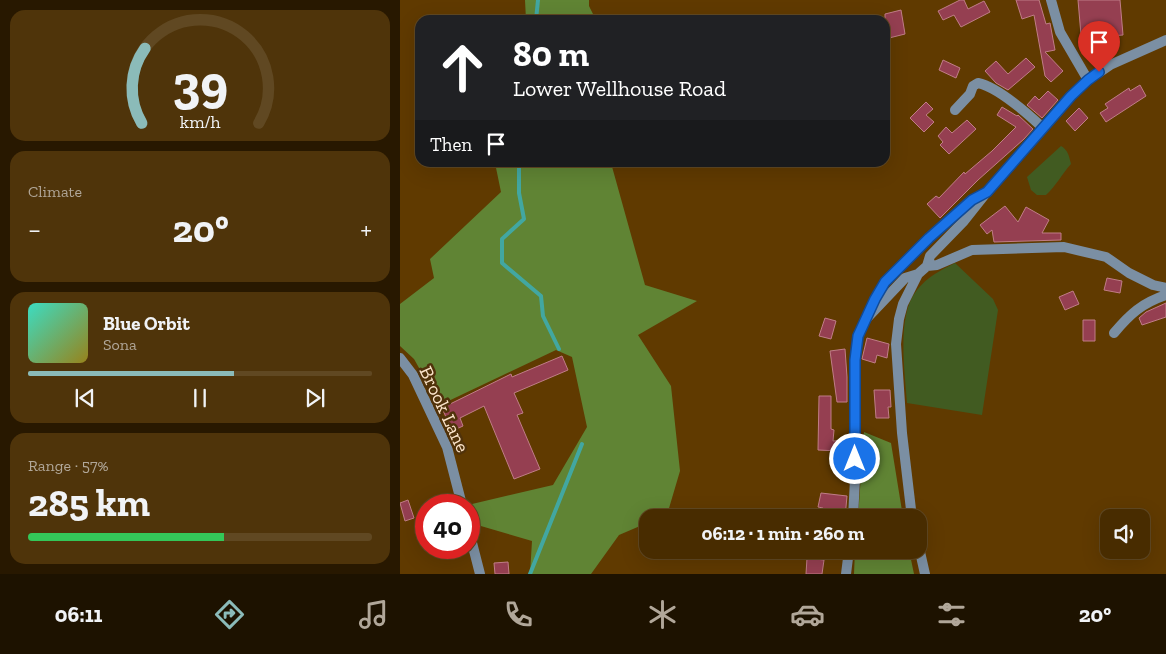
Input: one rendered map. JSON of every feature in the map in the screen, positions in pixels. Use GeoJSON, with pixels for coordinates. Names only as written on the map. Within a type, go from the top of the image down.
{"type":"FeatureCollection","features":[{"type":"Feature","properties":{"kind":"street"},"geometry":{"type":"LineString","coordinates":[[1051,0],[1060,32],[1088,80]]}},
{"type":"Feature","properties":{"kind":"street"},"geometry":{"type":"LineString","coordinates":[[911,509],[902,433],[896,344],[903,304],[918,274],[926,266],[930,256],[964,221],[1043,128],[1088,80],[1110,65],[1166,40]]}},
{"type":"Feature","properties":{"kind":"street"},"geometry":{"type":"LineString","coordinates":[[955,110],[978,83],[1013,103],[1043,128]]}},
{"type":"Feature","properties":{"kind":"street"},"geometry":{"type":"LineString","coordinates":[[853,509],[855,360],[858,336],[885,282],[929,238],[972,200],[987,192]]}},
{"type":"Feature","properties":{"kind":"street"},"geometry":{"type":"LineString","coordinates":[[926,266],[937,266],[972,250],[1064,247],[1106,257],[1129,273],[1153,285],[1166,288]]}},
{"type":"Feature","properties":{"kind":"street"},"geometry":{"type":"LineString","coordinates":[[868,317],[905,278],[918,274]]}},
{"type":"Feature","properties":{"kind":"street"},"geometry":{"type":"LineString","coordinates":[[1114,333],[1129,314],[1154,299],[1166,295]]}},
{"type":"Feature","properties":{"kind":"street","name":"Brook Lane"},"geometry":{"type":"LineString","coordinates":[[400,358],[412,375],[447,447],[459,494]]}},
{"type":"Feature","properties":{"kind":"street"},"geometry":{"type":"LineString","coordinates":[[476,559],[480,574]]}},
{"type":"Feature","properties":{"kind":"street"},"geometry":{"type":"LineString","coordinates":[[846,574],[848,559]]}},
{"type":"Feature","properties":{"kind":"street"},"geometry":{"type":"LineString","coordinates":[[922,559],[925,574]]}},
{"type":"Feature","properties":{"kind":"green space"},"geometry":{"type":"Polygon","coordinates":[[[525,0],[589,0],[589,6],[594,15],[526,15],[525,0]]]}},
{"type":"Feature","properties":{"kind":"green space"},"geometry":{"type":"Polygon","coordinates":[[[1061,146],[1067,151],[1071,164],[1046,195],[1037,195],[1031,190],[1027,177],[1061,146]]]}},
{"type":"Feature","properties":{"kind":"green space"},"geometry":{"type":"Polygon","coordinates":[[[496,167],[612,167],[645,285],[697,301],[638,335],[671,386],[680,471],[669,509],[639,509],[639,526],[619,535],[591,574],[530,574],[532,541],[480,526],[480,502],[553,485],[587,427],[572,357],[556,350],[440,405],[414,359],[400,346],[400,304],[434,278],[430,259],[501,192],[496,167]]]}},
{"type":"Feature","properties":{"kind":"green space"},"geometry":{"type":"Polygon","coordinates":[[[955,263],[993,299],[998,310],[982,415],[907,403],[903,344],[906,314],[910,301],[925,281],[955,263]]]}},
{"type":"Feature","properties":{"kind":"green space"},"geometry":{"type":"Polygon","coordinates":[[[864,432],[891,443],[902,509],[859,509],[864,432]]]}},
{"type":"Feature","properties":{"kind":"green space"},"geometry":{"type":"Polygon","coordinates":[[[855,559],[911,559],[914,574],[854,574],[855,559]]]}},
{"type":"Feature","properties":{"kind":"building"},"geometry":{"type":"Polygon","coordinates":[[[960,0],[964,0],[968,9],[984,1],[990,12],[961,27],[954,15],[943,20],[938,11],[960,0]]]}},
{"type":"Feature","properties":{"kind":"building"},"geometry":{"type":"Polygon","coordinates":[[[1016,0],[1039,0],[1046,24],[1050,23],[1055,50],[1045,52],[1063,71],[1051,82],[1045,76],[1034,15],[1022,19],[1016,0]]]}},
{"type":"Feature","properties":{"kind":"building"},"geometry":{"type":"Polygon","coordinates":[[[1078,0],[1120,0],[1123,35],[1111,36],[1111,33],[1081,35],[1078,0]]]}},
{"type":"Feature","properties":{"kind":"building"},"geometry":{"type":"Polygon","coordinates":[[[901,10],[905,34],[890,38],[890,15],[885,14],[901,10]]]}},
{"type":"Feature","properties":{"kind":"building"},"geometry":{"type":"Polygon","coordinates":[[[1026,58],[1035,67],[1008,90],[996,83],[985,71],[996,61],[1008,74],[1026,58]]]}},
{"type":"Feature","properties":{"kind":"building"},"geometry":{"type":"Polygon","coordinates":[[[943,60],[960,68],[956,78],[939,70],[943,60]]]}},
{"type":"Feature","properties":{"kind":"building"},"geometry":{"type":"Polygon","coordinates":[[[1140,85],[1146,96],[1106,122],[1100,113],[1108,108],[1105,104],[1129,88],[1130,91],[1140,85]]]}},
{"type":"Feature","properties":{"kind":"building"},"geometry":{"type":"Polygon","coordinates":[[[1048,91],[1058,100],[1042,118],[1027,105],[1035,96],[1039,100],[1048,91]]]}},
{"type":"Feature","properties":{"kind":"building"},"geometry":{"type":"Polygon","coordinates":[[[926,102],[933,109],[926,115],[934,122],[924,132],[910,118],[926,102]]]}},
{"type":"Feature","properties":{"kind":"building"},"geometry":{"type":"Polygon","coordinates":[[[1002,107],[1018,115],[1033,129],[940,218],[927,204],[936,196],[939,198],[964,172],[965,174],[992,151],[1016,127],[997,115],[1002,107]]]}},
{"type":"Feature","properties":{"kind":"building"},"geometry":{"type":"Polygon","coordinates":[[[1079,108],[1088,118],[1075,131],[1066,121],[1079,108]]]}},
{"type":"Feature","properties":{"kind":"building"},"geometry":{"type":"Polygon","coordinates":[[[967,120],[976,129],[949,154],[940,145],[943,142],[938,136],[946,127],[952,133],[967,120]]]}},
{"type":"Feature","properties":{"kind":"building"},"geometry":{"type":"Polygon","coordinates":[[[1005,206],[1018,222],[1026,207],[1049,220],[1042,233],[1061,233],[1061,240],[994,242],[992,230],[987,234],[980,225],[1005,206]]]}},
{"type":"Feature","properties":{"kind":"building"},"geometry":{"type":"Polygon","coordinates":[[[1107,278],[1122,281],[1120,293],[1104,290],[1107,278]]]}},
{"type":"Feature","properties":{"kind":"building"},"geometry":{"type":"Polygon","coordinates":[[[1073,291],[1079,304],[1065,310],[1059,297],[1073,291]]]}},
{"type":"Feature","properties":{"kind":"building"},"geometry":{"type":"Polygon","coordinates":[[[1166,303],[1166,317],[1142,325],[1139,318],[1146,312],[1166,303]]]}},
{"type":"Feature","properties":{"kind":"building"},"geometry":{"type":"Polygon","coordinates":[[[825,318],[836,321],[831,339],[819,336],[825,318]]]}},
{"type":"Feature","properties":{"kind":"building"},"geometry":{"type":"Polygon","coordinates":[[[1083,320],[1095,320],[1095,341],[1083,341],[1083,320]]]}},
{"type":"Feature","properties":{"kind":"building"},"geometry":{"type":"Polygon","coordinates":[[[867,338],[889,344],[887,358],[877,355],[875,363],[862,359],[867,338]]]}},
{"type":"Feature","properties":{"kind":"building"},"geometry":{"type":"Polygon","coordinates":[[[845,349],[847,402],[837,402],[830,351],[845,349]]]}},
{"type":"Feature","properties":{"kind":"building"},"geometry":{"type":"Polygon","coordinates":[[[562,356],[568,370],[514,393],[523,413],[517,415],[540,469],[514,479],[484,406],[460,418],[463,426],[452,431],[442,408],[511,374],[512,377],[562,356]]]}},
{"type":"Feature","properties":{"kind":"building"},"geometry":{"type":"Polygon","coordinates":[[[874,390],[890,390],[891,407],[888,407],[889,418],[876,418],[874,390]]]}},
{"type":"Feature","properties":{"kind":"building"},"geometry":{"type":"Polygon","coordinates":[[[819,396],[831,396],[833,441],[848,440],[848,467],[838,467],[839,451],[818,450],[819,396]]]}},
{"type":"Feature","properties":{"kind":"building"},"geometry":{"type":"Polygon","coordinates":[[[821,493],[847,496],[846,509],[823,509],[818,507],[821,493]]]}},
{"type":"Feature","properties":{"kind":"building"},"geometry":{"type":"Polygon","coordinates":[[[408,500],[414,518],[405,521],[400,503],[408,500]]]}},
{"type":"Feature","properties":{"kind":"building"},"geometry":{"type":"Polygon","coordinates":[[[807,559],[824,560],[822,574],[806,574],[807,559]]]}},
{"type":"Feature","properties":{"kind":"building"},"geometry":{"type":"Polygon","coordinates":[[[508,562],[509,574],[495,574],[494,563],[508,562]]]}},
{"type":"Feature","properties":{"kind":"waterway"},"geometry":{"type":"LineString","coordinates":[[536,15],[538,0]]}},
{"type":"Feature","properties":{"kind":"waterway"},"geometry":{"type":"LineString","coordinates":[[519,167],[519,193],[524,219],[502,239],[502,263],[541,296],[543,316],[559,349]]}},
{"type":"Feature","properties":{"kind":"waterway"},"geometry":{"type":"LineString","coordinates":[[530,574],[582,444]]}},
{"type":"Feature","properties":{"kind":"route"},"geometry":{"type":"LineString","coordinates":[[855,459],[855,360],[858,336],[885,282],[929,238],[972,200],[987,192],[1071,96],[1099,72]]}}]}
